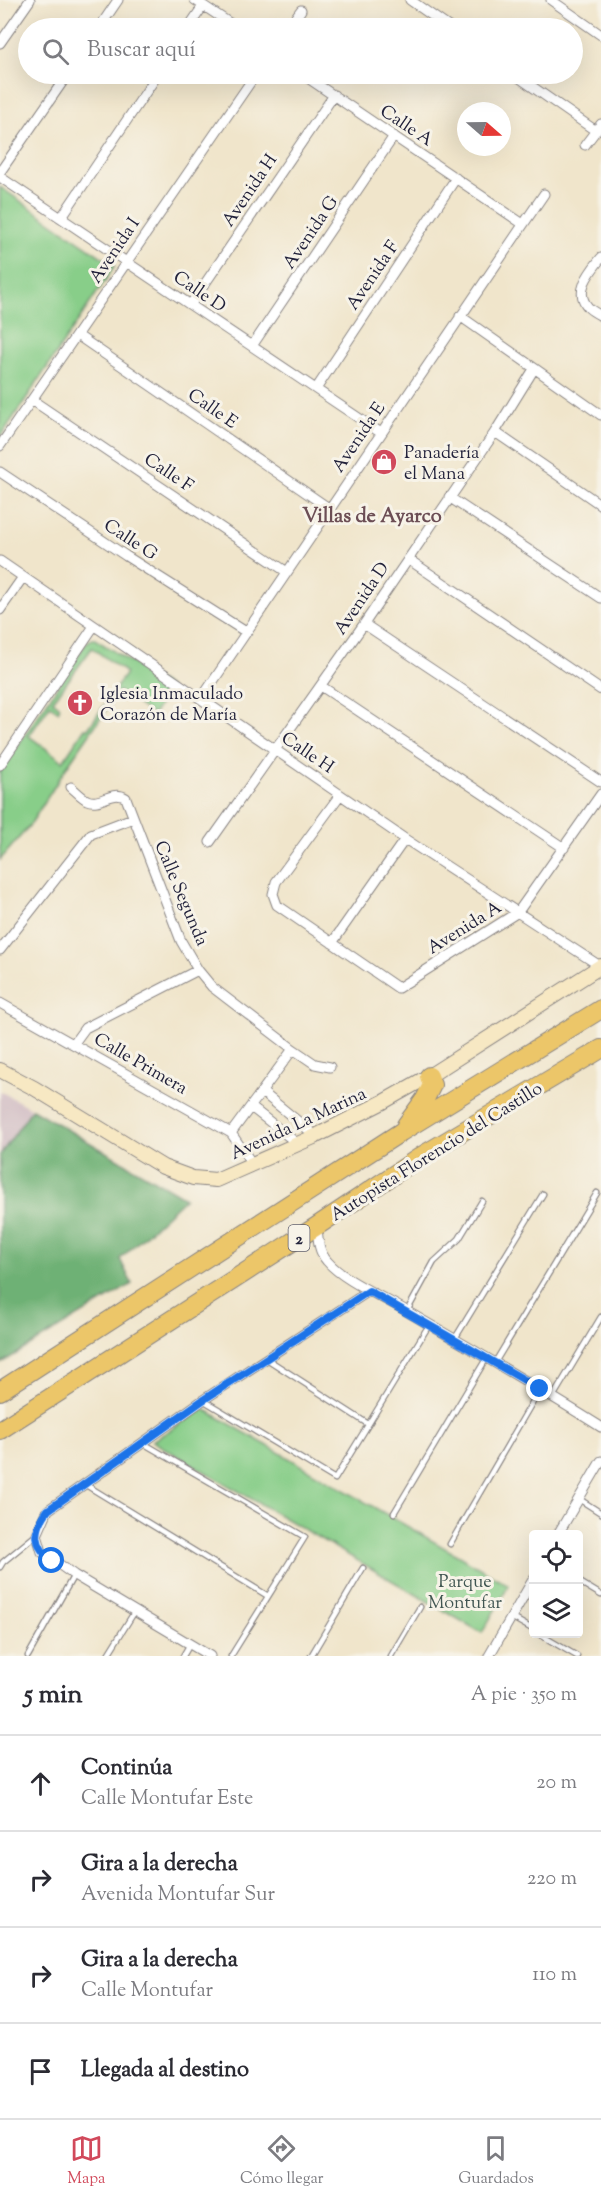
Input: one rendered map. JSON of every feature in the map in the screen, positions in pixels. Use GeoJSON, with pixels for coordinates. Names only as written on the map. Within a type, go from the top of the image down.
{"type":"FeatureCollection","features":[{"type":"Feature","properties":{"kind":"highway","name":"Autopista Florencio del Castillo"},"geometry":{"type":"LineString","coordinates":[[0,1391],[401,1132],[601,1009]]}},
{"type":"Feature","properties":{"kind":"highway","name":"Autopista Florencio del Castillo"},"geometry":{"type":"LineString","coordinates":[[0,1430],[423,1155],[601,1049]]}},
{"type":"Feature","properties":{"kind":"highway"},"geometry":{"type":"LineString","coordinates":[[401,1132],[429,1092],[432,1085],[429,1076]]}},
{"type":"Feature","properties":{"kind":"street"},"geometry":{"type":"LineString","coordinates":[[0,43],[30,0]]}},
{"type":"Feature","properties":{"kind":"street"},"geometry":{"type":"LineString","coordinates":[[106,18],[118,0]]}},
{"type":"Feature","properties":{"kind":"street"},"geometry":{"type":"LineString","coordinates":[[410,0],[436,18]]}},
{"type":"Feature","properties":{"kind":"street"},"geometry":{"type":"LineString","coordinates":[[551,0],[577,18]]}},
{"type":"Feature","properties":{"kind":"street"},"geometry":{"type":"LineString","coordinates":[[192,18],[199,3],[222,18]]}},
{"type":"Feature","properties":{"kind":"street"},"geometry":{"type":"LineString","coordinates":[[295,18],[301,10]]}},
{"type":"Feature","properties":{"kind":"street"},"geometry":{"type":"LineString","coordinates":[[583,22],[601,35]]}},
{"type":"Feature","properties":{"kind":"street"},"geometry":{"type":"LineString","coordinates":[[0,174],[61,84]]}},
{"type":"Feature","properties":{"kind":"street"},"geometry":{"type":"LineString","coordinates":[[62,218],[151,84]]}},
{"type":"Feature","properties":{"kind":"street","name":"Avenida I"},"geometry":{"type":"LineString","coordinates":[[0,446],[249,84]]}},
{"type":"Feature","properties":{"kind":"street","name":"Calle A"},"geometry":{"type":"LineString","coordinates":[[317,84],[523,224]]}},
{"type":"Feature","properties":{"kind":"street"},"geometry":{"type":"LineString","coordinates":[[530,84],[598,128],[585,145]]}},
{"type":"Feature","properties":{"kind":"street","name":"Avenida H"},"geometry":{"type":"LineString","coordinates":[[190,304],[334,95]]}},
{"type":"Feature","properties":{"kind":"street","name":"Avenida G"},"geometry":{"type":"LineString","coordinates":[[252,346],[394,136]]}},
{"type":"Feature","properties":{"kind":"street","name":"Calle D"},"geometry":{"type":"LineString","coordinates":[[0,174],[381,433]]}},
{"type":"Feature","properties":{"kind":"street","name":"Avenida F"},"geometry":{"type":"LineString","coordinates":[[316,389],[456,178]]}},
{"type":"Feature","properties":{"kind":"street","name":"Avenida E"},"geometry":{"type":"LineString","coordinates":[[201,699],[543,194]]}},
{"type":"Feature","properties":{"kind":"street"},"geometry":{"type":"LineString","coordinates":[[601,258],[586,278],[582,292],[587,307],[601,316]]}},
{"type":"Feature","properties":{"kind":"street"},"geometry":{"type":"LineString","coordinates":[[460,316],[601,415]]}},
{"type":"Feature","properties":{"kind":"street","name":"Calle E"},"geometry":{"type":"LineString","coordinates":[[77,335],[330,509]]}},
{"type":"Feature","properties":{"kind":"street","name":"Avenida D"},"geometry":{"type":"LineString","coordinates":[[210,842],[364,624],[495,432],[534,369]]}},
{"type":"Feature","properties":{"kind":"street","name":"Calle F"},"geometry":{"type":"LineString","coordinates":[[32,400],[287,572]]}},
{"type":"Feature","properties":{"kind":"street"},"geometry":{"type":"LineString","coordinates":[[495,432],[601,505]]}},
{"type":"Feature","properties":{"kind":"street","name":"Calle G"},"geometry":{"type":"LineString","coordinates":[[0,472],[246,632]]}},
{"type":"Feature","properties":{"kind":"street"},"geometry":{"type":"LineString","coordinates":[[449,497],[601,598]]}},
{"type":"Feature","properties":{"kind":"street"},"geometry":{"type":"LineString","coordinates":[[408,559],[601,690]]}},
{"type":"Feature","properties":{"kind":"street","name":"Calle H"},"geometry":{"type":"LineString","coordinates":[[0,561],[405,839],[600,966]]}},
{"type":"Feature","properties":{"kind":"street"},"geometry":{"type":"LineString","coordinates":[[0,610],[23,577]]}},
{"type":"Feature","properties":{"kind":"street"},"geometry":{"type":"LineString","coordinates":[[364,624],[601,782]]}},
{"type":"Feature","properties":{"kind":"street"},"geometry":{"type":"LineString","coordinates":[[0,765],[94,626]]}},
{"type":"Feature","properties":{"kind":"street"},"geometry":{"type":"LineString","coordinates":[[321,686],[564,848]]}},
{"type":"Feature","properties":{"kind":"street","name":"Calle Segunda"},"geometry":{"type":"LineString","coordinates":[[71,787],[90,801],[121,795],[126,798],[181,941],[198,970],[212,987],[293,1049],[315,1064],[330,1066]]}},
{"type":"Feature","properties":{"kind":"street"},"geometry":{"type":"LineString","coordinates":[[340,795],[276,882],[273,894],[277,904],[332,943],[405,839]]}},
{"type":"Feature","properties":{"kind":"street","name":"Avenida A"},"geometry":{"type":"LineString","coordinates":[[332,943],[398,988],[518,912],[601,795]]}},
{"type":"Feature","properties":{"kind":"street"},"geometry":{"type":"LineString","coordinates":[[0,950],[91,834],[133,818]]}},
{"type":"Feature","properties":{"kind":"street","name":"Avenida La Marina"},"geometry":{"type":"LineString","coordinates":[[0,1070],[34,1088],[163,1167],[193,1178],[216,1180],[316,1136],[383,1102],[429,1076],[600,966]]}},
{"type":"Feature","properties":{"kind":"street"},"geometry":{"type":"LineString","coordinates":[[74,1043],[84,1028],[198,970]]}},
{"type":"Feature","properties":{"kind":"street","name":"Calle Primera"},"geometry":{"type":"LineString","coordinates":[[0,1003],[231,1133],[253,1165]]}},
{"type":"Feature","properties":{"kind":"street"},"geometry":{"type":"LineString","coordinates":[[231,1133],[293,1049]]}},
{"type":"Feature","properties":{"kind":"street"},"geometry":{"type":"LineString","coordinates":[[262,1092],[316,1136]]}},
{"type":"Feature","properties":{"kind":"street"},"geometry":{"type":"LineString","coordinates":[[251,1107],[298,1144]]}},
{"type":"Feature","properties":{"kind":"street"},"geometry":{"type":"LineString","coordinates":[[317,1226],[320,1249],[332,1267],[601,1427]]}},
{"type":"Feature","properties":{"kind":"street"},"geometry":{"type":"LineString","coordinates":[[210,1656],[74,1575],[42,1552],[37,1535],[44,1516],[48,1510],[84,1484],[265,1357],[369,1291]]}},
{"type":"Feature","properties":{"kind":"street"},"geometry":{"type":"LineString","coordinates":[[560,1530],[601,1461]]}},
{"type":"Feature","properties":{"kind":"street"},"geometry":{"type":"LineString","coordinates":[[489,1656],[531,1584]]}},
{"type":"Feature","properties":{"kind":"lane"},"geometry":{"type":"LineString","coordinates":[[394,1514],[597,1193]]}},
{"type":"Feature","properties":{"kind":"lane"},"geometry":{"type":"LineString","coordinates":[[454,1340],[543,1194]]}},
{"type":"Feature","properties":{"kind":"lane"},"geometry":{"type":"LineString","coordinates":[[407,1311],[434,1262],[459,1239],[482,1201]]}},
{"type":"Feature","properties":{"kind":"lane"},"geometry":{"type":"LineString","coordinates":[[553,1397],[601,1317]]}},
{"type":"Feature","properties":{"kind":"lane"},"geometry":{"type":"LineString","coordinates":[[203,1400],[335,1479],[429,1325]]}},
{"type":"Feature","properties":{"kind":"lane"},"geometry":{"type":"LineString","coordinates":[[265,1357],[368,1424]]}},
{"type":"Feature","properties":{"kind":"lane"},"geometry":{"type":"LineString","coordinates":[[450,1544],[540,1389]]}},
{"type":"Feature","properties":{"kind":"lane"},"geometry":{"type":"LineString","coordinates":[[143,1443],[305,1537],[231,1656]]}},
{"type":"Feature","properties":{"kind":"lane"},"geometry":{"type":"LineString","coordinates":[[84,1484],[268,1596]]}},
{"type":"Feature","properties":{"kind":"lane"},"geometry":{"type":"LineString","coordinates":[[579,1499],[601,1513]]}},
{"type":"Feature","properties":{"kind":"lane"},"geometry":{"type":"LineString","coordinates":[[0,1567],[3,1562],[37,1535]]}},
{"type":"Feature","properties":{"kind":"lane"},"geometry":{"type":"LineString","coordinates":[[311,1656],[363,1568]]}},
{"type":"Feature","properties":{"kind":"lane"},"geometry":{"type":"LineString","coordinates":[[28,1656],[74,1575]]}},
{"type":"Feature","properties":{"kind":"lane"},"geometry":{"type":"LineString","coordinates":[[583,1584],[601,1595]]}},
{"type":"Feature","properties":{"kind":"lane"},"geometry":{"type":"LineString","coordinates":[[391,1656],[420,1607]]}},
{"type":"Feature","properties":{"kind":"lane"},"geometry":{"type":"LineString","coordinates":[[107,1656],[135,1611]]}},
{"type":"Feature","properties":{"kind":"lane"},"geometry":{"type":"LineString","coordinates":[[512,1617],[529,1627]]}},
{"type":"Feature","properties":{"kind":"lane"},"geometry":{"type":"LineString","coordinates":[[546,1638],[577,1656]]}},
{"type":"Feature","properties":{"kind":"lane"},"geometry":{"type":"LineString","coordinates":[[183,1656],[190,1644]]}},
{"type":"Feature","properties":{"kind":"shaded area"},"geometry":{"type":"Polygon","coordinates":[[[0,1091],[32,1109],[0,1155],[0,1091]]]}},
{"type":"Feature","properties":{"kind":"green space"},"geometry":{"type":"Polygon","coordinates":[[[0,187],[115,266],[1,436],[0,435],[0,187]]]}},
{"type":"Feature","properties":{"kind":"green space"},"geometry":{"type":"Polygon","coordinates":[[[95,639],[170,688],[153,715],[119,691],[30,825],[0,860],[0,772],[87,642],[95,639]],[[92,648],[53,701],[60,707],[58,711],[50,705],[29,736],[63,761],[126,673],[92,648]]]}},
{"type":"Feature","properties":{"kind":"green space"},"geometry":{"type":"Polygon","coordinates":[[[32,1109],[185,1198],[120,1259],[132,1284],[0,1364],[0,1155],[32,1109]]]}},
{"type":"Feature","properties":{"kind":"green space","name":"Parque Montufar"},"geometry":{"type":"Polygon","coordinates":[[[204,1409],[509,1585],[482,1633],[152,1441],[204,1409]]]}},
{"type":"Feature","properties":{"kind":"place","name":"Panadería el Mana"},"geometry":{"type":"Point","coordinates":[384,462]}},
{"type":"Feature","properties":{"kind":"place","name":"Iglesia Inmaculado Corazón de María"},"geometry":{"type":"Point","coordinates":[80,703]}},
{"type":"Feature","properties":{"kind":"district","name":"Villas de Ayarco"},"geometry":{"type":"Point","coordinates":[372,515]}},
{"type":"Feature","properties":{"kind":"route"},"geometry":{"type":"LineString","coordinates":[[52,1561],[42,1552],[37,1535],[39,1525],[48,1510],[265,1357],[369,1291],[540,1389]]}}]}
